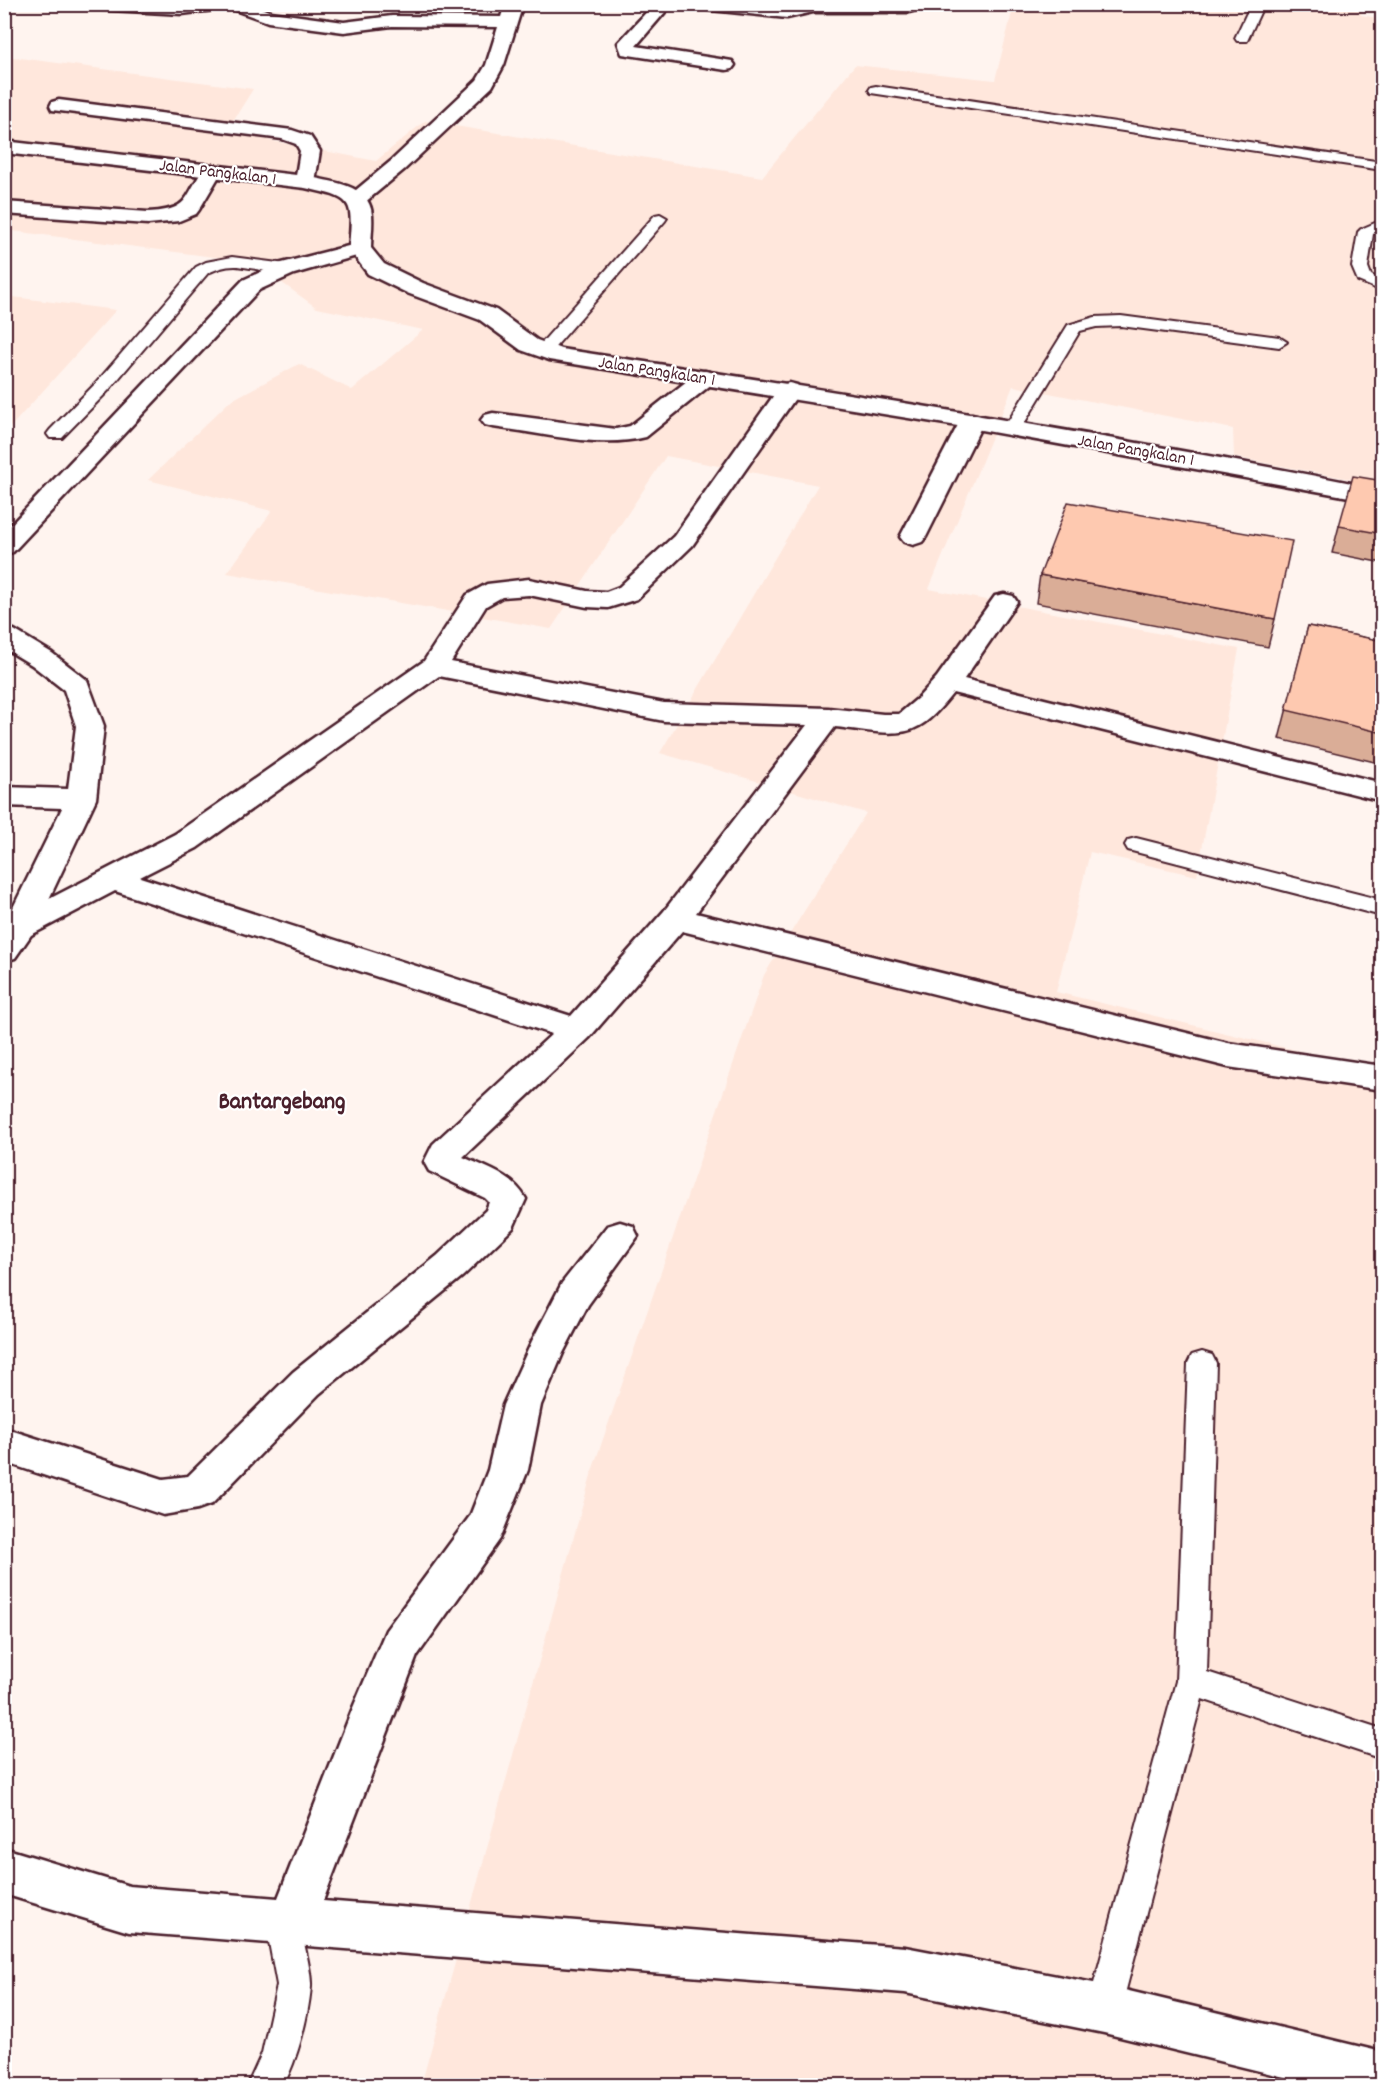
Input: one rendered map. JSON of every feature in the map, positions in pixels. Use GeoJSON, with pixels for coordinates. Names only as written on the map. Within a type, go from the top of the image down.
{"type":"FeatureCollection","features":[{"type":"Feature","properties":{"kind":"street"},"geometry":{"type":"LineString","coordinates":[[92,4],[182,9],[225,4]]}},
{"type":"Feature","properties":{"kind":"street"},"geometry":{"type":"LineString","coordinates":[[4,547],[251,285],[286,269],[360,249],[362,213],[357,199],[398,165],[485,83],[495,65],[512,13],[392,21],[344,27],[268,17],[234,4]]}},
{"type":"Feature","properties":{"kind":"street"},"geometry":{"type":"LineString","coordinates":[[664,4],[627,44],[628,50],[726,65]]}},
{"type":"Feature","properties":{"kind":"street"},"geometry":{"type":"LineString","coordinates":[[701,4],[787,13],[813,7],[909,7],[916,4]]}},
{"type":"Feature","properties":{"kind":"street"},"geometry":{"type":"LineString","coordinates":[[59,106],[285,134],[303,140],[310,151],[305,182]]}},
{"type":"Feature","properties":{"kind":"street","name":"Jalan Pangkalan 1"},"geometry":{"type":"LineString","coordinates":[[4,147],[305,182],[344,191],[357,199]]}},
{"type":"Feature","properties":{"kind":"street"},"geometry":{"type":"LineString","coordinates":[[4,208],[148,218],[172,217],[189,210],[212,171]]}},
{"type":"Feature","properties":{"kind":"street","name":"Jalan Pangkalan 1"},"geometry":{"type":"LineString","coordinates":[[360,249],[376,269],[415,288],[488,315],[529,345],[557,355],[789,390],[972,421],[1383,496]]}},
{"type":"Feature","properties":{"kind":"street"},"geometry":{"type":"LineString","coordinates":[[493,420],[616,436],[638,432],[705,378]]}},
{"type":"Feature","properties":{"kind":"street"},"geometry":{"type":"LineString","coordinates":[[12,939],[112,879],[186,841],[434,667],[476,601],[496,590],[529,587],[587,599],[609,600],[628,593],[683,541],[789,390]]}},
{"type":"Feature","properties":{"kind":"street"},"geometry":{"type":"LineString","coordinates":[[913,537],[972,421]]}},
{"type":"Feature","properties":{"kind":"street"},"geometry":{"type":"LineString","coordinates":[[434,667],[663,712],[828,717],[883,723],[906,722],[928,704],[947,683],[1004,602]]}},
{"type":"Feature","properties":{"kind":"street"},"geometry":{"type":"LineString","coordinates":[[4,636],[42,659],[77,686],[90,726],[81,799],[12,939]]}},
{"type":"Feature","properties":{"kind":"street"},"geometry":{"type":"LineString","coordinates":[[947,683],[1383,792]]}},
{"type":"Feature","properties":{"kind":"street"},"geometry":{"type":"LineString","coordinates":[[4,1445],[163,1497],[198,1492],[306,1383],[450,1266],[500,1218],[508,1199],[497,1188],[441,1162],[445,1153],[577,1030],[675,919],[828,717]]}},
{"type":"Feature","properties":{"kind":"street"},"geometry":{"type":"LineString","coordinates":[[4,796],[81,799]]}},
{"type":"Feature","properties":{"kind":"street"},"geometry":{"type":"LineString","coordinates":[[112,879],[577,1030]]}},
{"type":"Feature","properties":{"kind":"street"},"geometry":{"type":"LineString","coordinates":[[675,919],[1228,1055],[1383,1078]]}},
{"type":"Feature","properties":{"kind":"street"},"geometry":{"type":"LineString","coordinates":[[287,1922],[401,1644],[486,1526],[507,1470],[522,1405],[545,1352],[575,1294],[620,1236]]}},
{"type":"Feature","properties":{"kind":"street"},"geometry":{"type":"LineString","coordinates":[[4,1871],[129,1909],[905,1971],[1104,2009],[1383,2076]]}},
{"type":"Feature","properties":{"kind":"lane"},"geometry":{"type":"LineString","coordinates":[[1242,38],[1258,4]]}},
{"type":"Feature","properties":{"kind":"lane"},"geometry":{"type":"LineString","coordinates":[[876,90],[1383,166]]}},
{"type":"Feature","properties":{"kind":"lane"},"geometry":{"type":"LineString","coordinates":[[544,350],[660,218]]}},
{"type":"Feature","properties":{"kind":"lane"},"geometry":{"type":"LineString","coordinates":[[1383,225],[1366,232],[1360,267],[1364,278],[1383,286]]}},
{"type":"Feature","properties":{"kind":"lane"},"geometry":{"type":"LineString","coordinates":[[56,434],[102,387],[202,270],[214,263],[232,260],[286,269]]}},
{"type":"Feature","properties":{"kind":"lane"},"geometry":{"type":"LineString","coordinates":[[1013,428],[1074,328],[1095,322],[1121,321],[1279,342]]}},
{"type":"Feature","properties":{"kind":"lane"},"geometry":{"type":"LineString","coordinates":[[1136,845],[1383,908]]}},
{"type":"Feature","properties":{"kind":"lane"},"geometry":{"type":"LineString","coordinates":[[1104,2009],[1191,1681],[1202,1363]]}},
{"type":"Feature","properties":{"kind":"lane"},"geometry":{"type":"LineString","coordinates":[[1191,1681],[1383,1744]]}},
{"type":"Feature","properties":{"kind":"lane"},"geometry":{"type":"LineString","coordinates":[[264,2085],[279,2058],[294,1984],[287,1922]]}},
{"type":"Feature","properties":{"kind":"shaded area"},"geometry":{"type":"Polygon","coordinates":[[[1363,4],[1361,15],[1382,19],[1382,485],[1234,457],[1233,429],[1013,386],[929,589],[1239,649],[1197,876],[1090,852],[1056,992],[1382,1071],[1382,1690],[1370,1771],[1382,1775],[1382,2085],[421,2085],[593,1468],[764,975],[866,813],[660,753],[818,485],[666,456],[551,629],[227,573],[272,511],[148,480],[230,401],[299,364],[352,390],[423,330],[317,308],[253,262],[5,230],[5,56],[253,89],[226,132],[376,161],[425,121],[762,177],[855,65],[995,80],[1014,5],[1363,4]]]}},
{"type":"Feature","properties":{"kind":"shaded area"},"geometry":{"type":"Polygon","coordinates":[[[4,296],[116,310],[5,433],[4,296]]]}},
{"type":"Feature","properties":{"kind":"building"},"geometry":{"type":"Polygon","coordinates":[[[1353,476],[1383,481],[1383,534],[1339,526],[1353,476]]]}},
{"type":"Feature","properties":{"kind":"building"},"geometry":{"type":"Polygon","coordinates":[[[1068,502],[1292,541],[1275,619],[1040,575],[1068,502]]]}},
{"type":"Feature","properties":{"kind":"building"},"geometry":{"type":"Polygon","coordinates":[[[1308,626],[1383,641],[1383,733],[1286,710],[1308,626]]]}},
{"type":"Feature","properties":{"kind":"district","name":"Bantargebang"},"geometry":{"type":"Point","coordinates":[282,1100]}}]}
